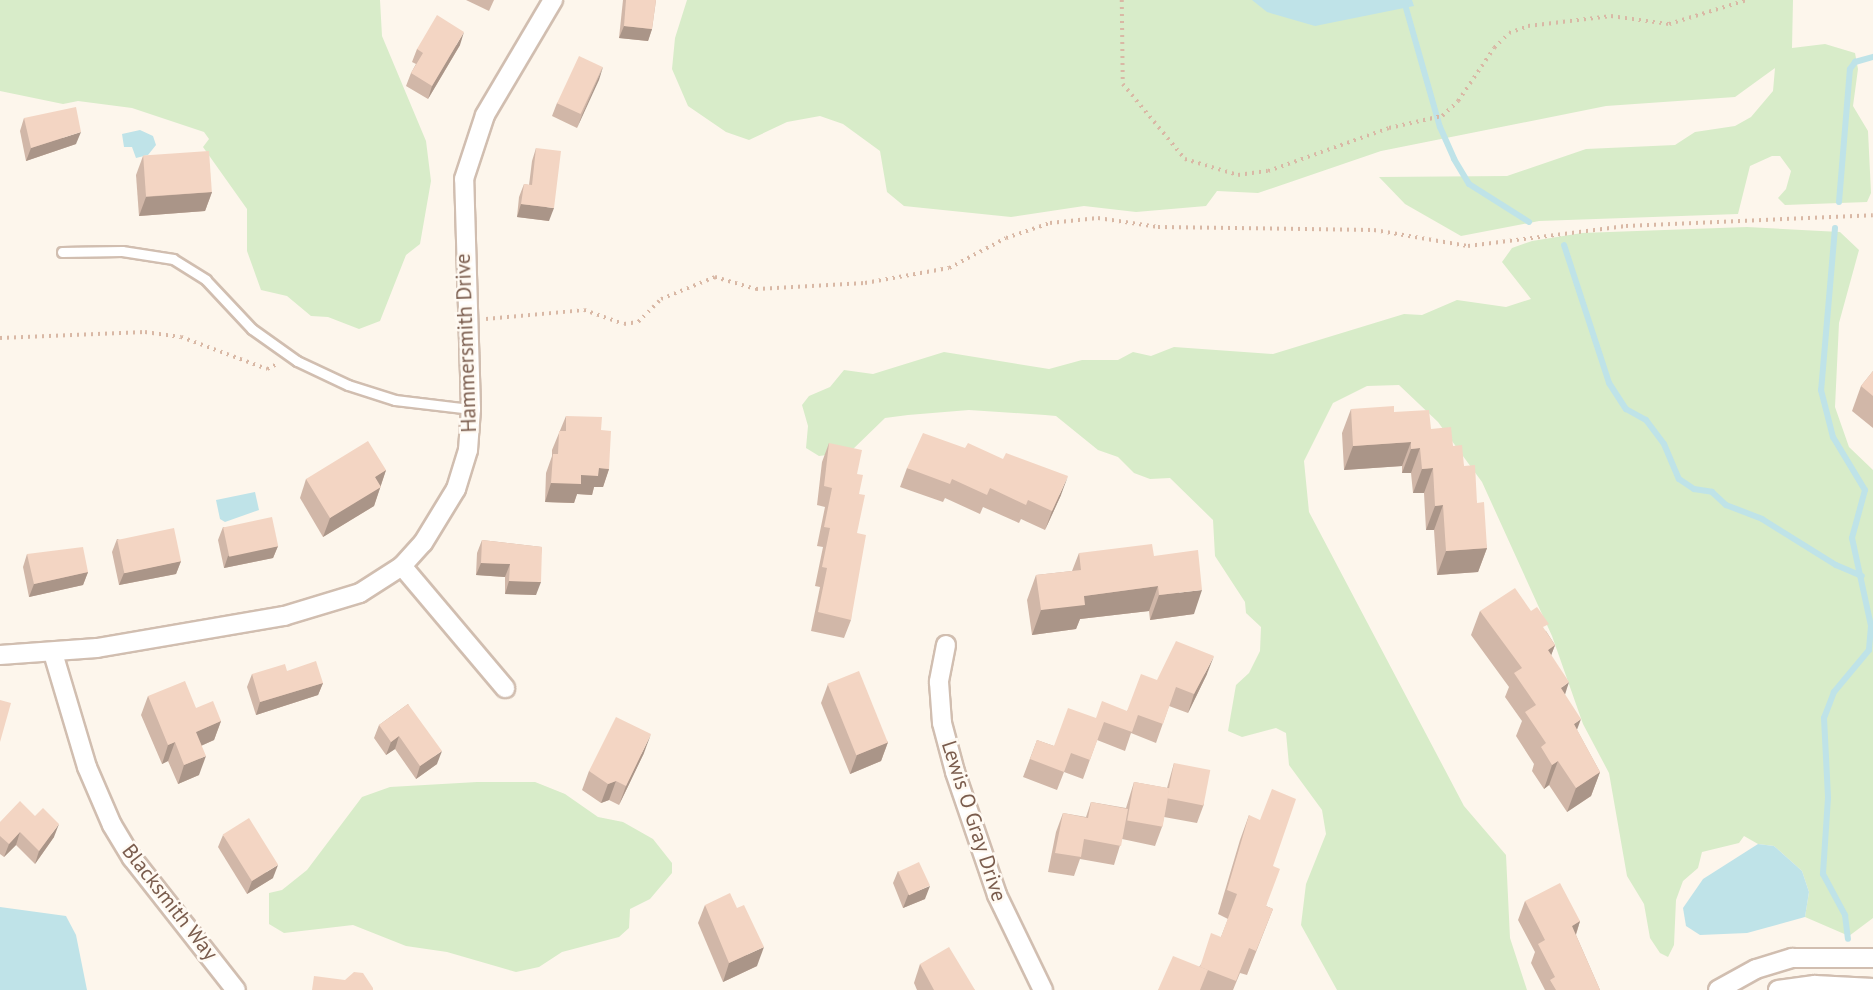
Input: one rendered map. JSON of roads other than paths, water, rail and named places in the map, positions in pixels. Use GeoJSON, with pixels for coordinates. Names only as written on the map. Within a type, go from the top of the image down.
{"type":"FeatureCollection","features":[{"type":"Feature","properties":{"kind":"street","name":"Hammersmith Drive"},"geometry":{"type":"LineString","coordinates":[[0,655],[54,653],[285,616],[360,593],[402,566],[436,526],[456,489],[468,450],[471,409],[464,179],[485,115],[553,0]]}},
{"type":"Feature","properties":{"kind":"street"},"geometry":{"type":"LineString","coordinates":[[402,566],[505,688]]}},
{"type":"Feature","properties":{"kind":"street","name":"Lewis O Gray Drive"},"geometry":{"type":"LineString","coordinates":[[946,645],[939,682],[943,723],[955,772],[997,895],[1043,990]]}},
{"type":"Feature","properties":{"kind":"street","name":"Blacksmith Way"},"geometry":{"type":"LineString","coordinates":[[54,653],[87,767],[112,825],[132,858],[236,990]]}},
{"type":"Feature","properties":{"kind":"street"},"geometry":{"type":"LineString","coordinates":[[1718,990],[1756,969],[1792,958],[1873,958]]}},
{"type":"Feature","properties":{"kind":"street"},"geometry":{"type":"LineString","coordinates":[[1778,990],[1815,985],[1873,988]]}},
{"type":"Feature","properties":{"kind":"lane"},"geometry":{"type":"LineString","coordinates":[[62,252],[122,251],[173,259],[206,280],[252,329],[284,354],[371,393],[436,408],[471,409]]}},
{"type":"Feature","properties":{"kind":"water"},"geometry":{"type":"Polygon","coordinates":[[[1252,0],[1412,0],[1414,6],[1315,26],[1267,12],[1252,0]]]}},
{"type":"Feature","properties":{"kind":"water"},"geometry":{"type":"Polygon","coordinates":[[[140,130],[153,136],[156,145],[148,155],[136,158],[132,147],[124,147],[122,134],[140,130]]]}},
{"type":"Feature","properties":{"kind":"water"},"geometry":{"type":"Polygon","coordinates":[[[255,492],[259,510],[225,522],[220,519],[216,500],[255,492]]]}},
{"type":"Feature","properties":{"kind":"water"},"geometry":{"type":"Polygon","coordinates":[[[1758,844],[1774,846],[1802,871],[1809,892],[1805,917],[1747,933],[1700,935],[1686,926],[1683,908],[1703,879],[1758,844]]]}},
{"type":"Feature","properties":{"kind":"water"},"geometry":{"type":"Polygon","coordinates":[[[0,907],[66,916],[76,935],[87,990],[0,990],[0,907]]]}},
{"type":"Feature","properties":{"kind":"waterway"},"geometry":{"type":"LineString","coordinates":[[1406,8],[1440,127],[1454,159],[1469,184],[1529,222]]}},
{"type":"Feature","properties":{"kind":"waterway"},"geometry":{"type":"LineString","coordinates":[[1839,202],[1850,69],[1855,62],[1873,57]]}},
{"type":"Feature","properties":{"kind":"waterway"},"geometry":{"type":"LineString","coordinates":[[1835,228],[1821,390],[1833,437],[1865,490],[1852,538],[1871,626],[1869,650],[1834,692],[1824,718],[1828,798],[1823,874],[1845,915],[1848,939]]}},
{"type":"Feature","properties":{"kind":"waterway"},"geometry":{"type":"LineString","coordinates":[[1564,245],[1609,383],[1626,409],[1646,420],[1664,444],[1679,479],[1694,489],[1712,492],[1726,505],[1762,519],[1836,565],[1862,576]]}}]}
